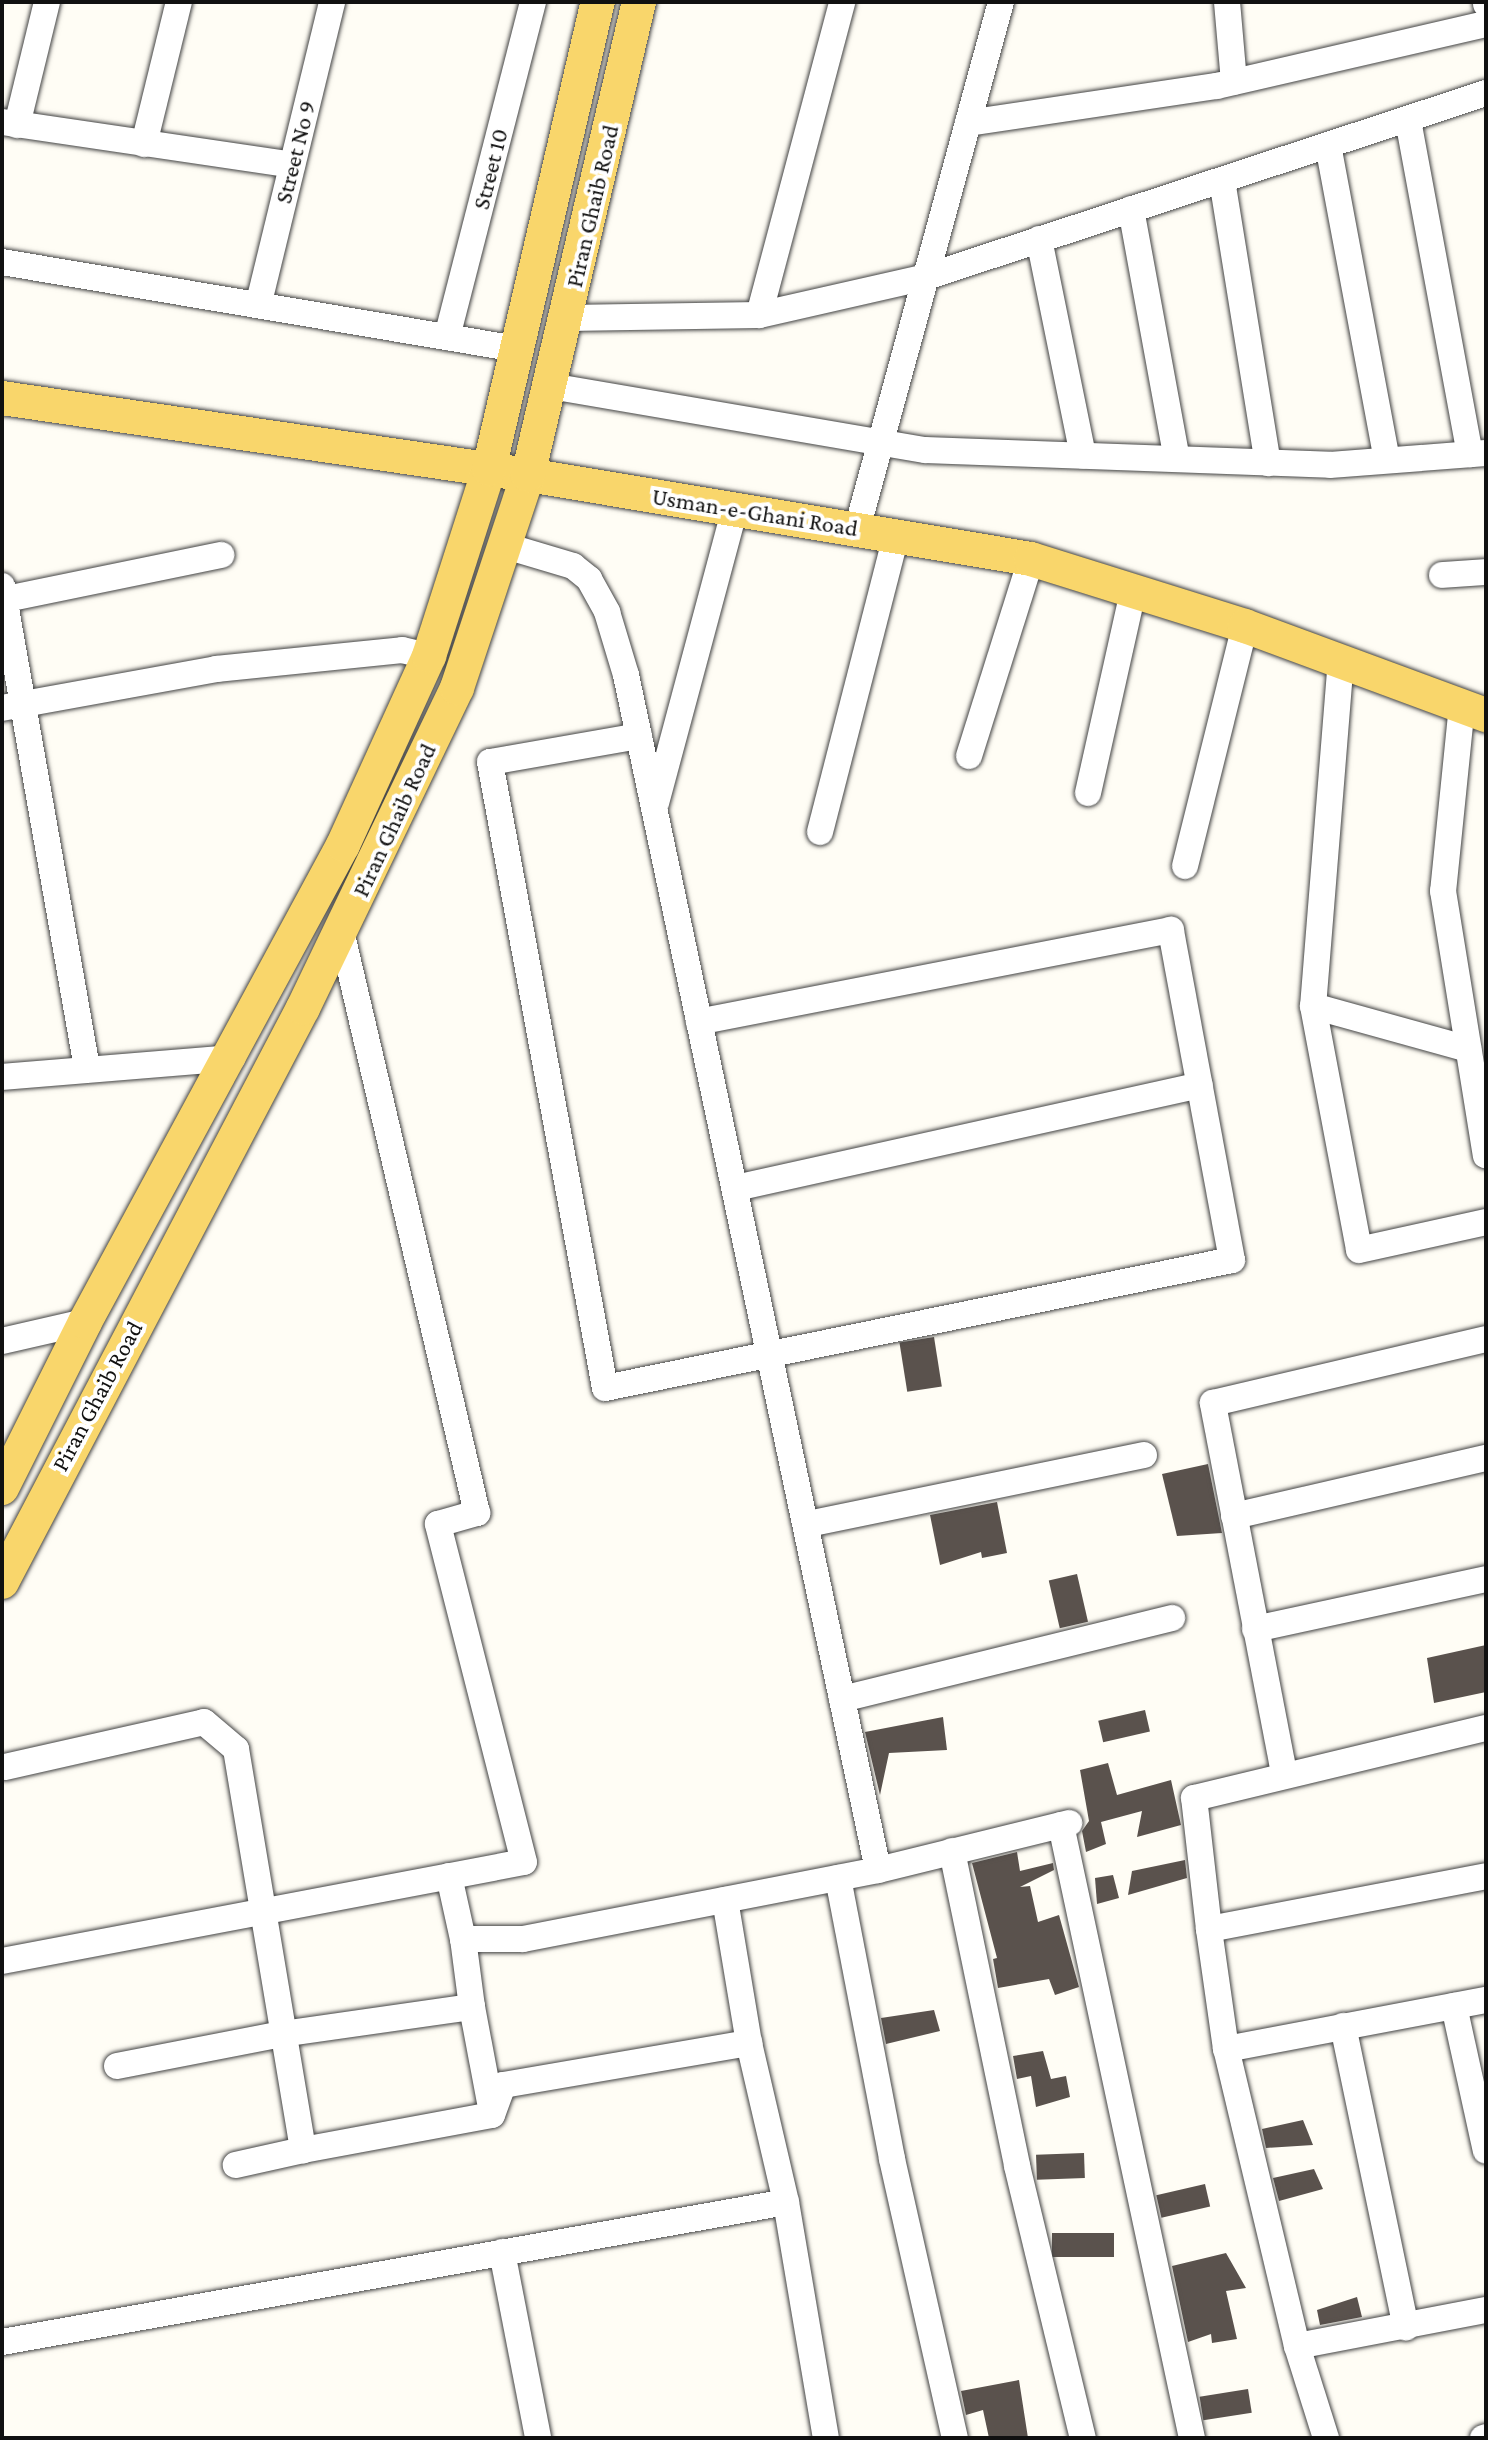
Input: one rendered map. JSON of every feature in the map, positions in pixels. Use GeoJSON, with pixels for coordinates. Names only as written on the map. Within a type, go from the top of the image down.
{"type":"FeatureCollection","features":[{"type":"Feature","properties":{"kind":"main road","name":"Piran Ghaib Road"},"geometry":{"type":"LineString","coordinates":[[4,1480],[85,1322],[232,1058],[343,845],[429,656],[489,469],[598,2]]}},
{"type":"Feature","properties":{"kind":"main road","name":"Piran Ghaib Road"},"geometry":{"type":"LineString","coordinates":[[2,1582],[341,931],[457,688],[528,475],[639,2]]}},
{"type":"Feature","properties":{"kind":"main road","name":"Usman-e-Ghani Road"},"geometry":{"type":"LineString","coordinates":[[2,398],[528,475],[1031,559],[1245,626],[1474,710]]}},
{"type":"Feature","properties":{"kind":"street"},"geometry":{"type":"LineString","coordinates":[[47,2],[10,123],[292,165]]}},
{"type":"Feature","properties":{"kind":"street"},"geometry":{"type":"LineString","coordinates":[[144,144],[179,2]]}},
{"type":"Feature","properties":{"kind":"street","name":"Street No 9"},"geometry":{"type":"LineString","coordinates":[[259,302],[332,2]]}},
{"type":"Feature","properties":{"kind":"street","name":"Street 10"},"geometry":{"type":"LineString","coordinates":[[447,337],[533,2]]}},
{"type":"Feature","properties":{"kind":"street"},"geometry":{"type":"LineString","coordinates":[[759,315],[842,2]]}},
{"type":"Feature","properties":{"kind":"street"},"geometry":{"type":"LineString","coordinates":[[857,529],[1001,2]]}},
{"type":"Feature","properties":{"kind":"street"},"geometry":{"type":"LineString","coordinates":[[1227,2],[1234,82]]}},
{"type":"Feature","properties":{"kind":"street"},"geometry":{"type":"LineString","coordinates":[[968,123],[1234,82],[1486,24]]}},
{"type":"Feature","properties":{"kind":"street"},"geometry":{"type":"LineString","coordinates":[[567,318],[759,315],[926,277],[1486,93]]}},
{"type":"Feature","properties":{"kind":"street"},"geometry":{"type":"LineString","coordinates":[[550,386],[925,450],[1268,463],[1478,454],[1408,120]]}},
{"type":"Feature","properties":{"kind":"street"},"geometry":{"type":"LineString","coordinates":[[1328,145],[1387,460]]}},
{"type":"Feature","properties":{"kind":"street"},"geometry":{"type":"LineString","coordinates":[[1222,180],[1268,463]]}},
{"type":"Feature","properties":{"kind":"street"},"geometry":{"type":"LineString","coordinates":[[1131,209],[1177,459]]}},
{"type":"Feature","properties":{"kind":"street"},"geometry":{"type":"LineString","coordinates":[[1039,239],[1083,456]]}},
{"type":"Feature","properties":{"kind":"street"},"geometry":{"type":"LineString","coordinates":[[2,262],[259,302],[517,349]]}},
{"type":"Feature","properties":{"kind":"street"},"geometry":{"type":"LineString","coordinates":[[654,810],[735,509]]}},
{"type":"Feature","properties":{"kind":"street"},"geometry":{"type":"LineString","coordinates":[[820,832],[896,536]]}},
{"type":"Feature","properties":{"kind":"street"},"geometry":{"type":"LineString","coordinates":[[506,546],[573,566],[589,579],[611,625],[639,736],[736,1188],[878,1870]]}},
{"type":"Feature","properties":{"kind":"street"},"geometry":{"type":"LineString","coordinates":[[87,1070],[12,706],[3,595],[221,555]]}},
{"type":"Feature","properties":{"kind":"street"},"geometry":{"type":"LineString","coordinates":[[969,756],[1031,559]]}},
{"type":"Feature","properties":{"kind":"street"},"geometry":{"type":"LineString","coordinates":[[1442,575],[1486,572]]}},
{"type":"Feature","properties":{"kind":"street"},"geometry":{"type":"LineString","coordinates":[[1088,793],[1133,591]]}},
{"type":"Feature","properties":{"kind":"street"},"geometry":{"type":"LineString","coordinates":[[1185,866],[1245,626]]}},
{"type":"Feature","properties":{"kind":"street"},"geometry":{"type":"LineString","coordinates":[[12,706],[216,669],[402,650],[429,656]]}},
{"type":"Feature","properties":{"kind":"street"},"geometry":{"type":"LineString","coordinates":[[1341,659],[1313,1006],[1359,1250],[1486,1222]]}},
{"type":"Feature","properties":{"kind":"street"},"geometry":{"type":"LineString","coordinates":[[1474,710],[1443,891],[1486,1156]]}},
{"type":"Feature","properties":{"kind":"street"},"geometry":{"type":"LineString","coordinates":[[639,736],[490,762],[605,1388],[1232,1260],[1171,930],[699,1022]]}},
{"type":"Feature","properties":{"kind":"street"},"geometry":{"type":"LineString","coordinates":[[2,1961],[524,1862],[438,1524],[477,1513],[341,931]]}},
{"type":"Feature","properties":{"kind":"street"},"geometry":{"type":"LineString","coordinates":[[1313,1006],[1468,1049]]}},
{"type":"Feature","properties":{"kind":"street"},"geometry":{"type":"LineString","coordinates":[[2,1077],[232,1058]]}},
{"type":"Feature","properties":{"kind":"street"},"geometry":{"type":"LineString","coordinates":[[736,1188],[1200,1085]]}},
{"type":"Feature","properties":{"kind":"street"},"geometry":{"type":"LineString","coordinates":[[2,1341],[85,1322]]}},
{"type":"Feature","properties":{"kind":"street"},"geometry":{"type":"LineString","coordinates":[[1284,1773],[1213,1403],[1486,1339]]}},
{"type":"Feature","properties":{"kind":"street"},"geometry":{"type":"LineString","coordinates":[[808,1524],[1144,1455]]}},
{"type":"Feature","properties":{"kind":"street"},"geometry":{"type":"LineString","coordinates":[[1234,1516],[1486,1458]]}},
{"type":"Feature","properties":{"kind":"street"},"geometry":{"type":"LineString","coordinates":[[1255,1629],[1486,1579]]}},
{"type":"Feature","properties":{"kind":"street"},"geometry":{"type":"LineString","coordinates":[[842,1699],[1172,1618]]}},
{"type":"Feature","properties":{"kind":"street"},"geometry":{"type":"LineString","coordinates":[[5,1767],[204,1722],[236,1749],[260,1912],[303,2150]]}},
{"type":"Feature","properties":{"kind":"street"},"geometry":{"type":"LineString","coordinates":[[1326,2438],[1297,2346],[1226,2049],[1194,1798],[1284,1773],[1486,1728]]}},
{"type":"Feature","properties":{"kind":"street"},"geometry":{"type":"LineString","coordinates":[[463,1939],[523,1939],[878,1870],[1065,1824],[1192,2438]]}},
{"type":"Feature","properties":{"kind":"street"},"geometry":{"type":"LineString","coordinates":[[952,1851],[1017,2166],[1083,2438]]}},
{"type":"Feature","properties":{"kind":"street"},"geometry":{"type":"LineString","coordinates":[[449,1876],[463,1939],[492,2115]]}},
{"type":"Feature","properties":{"kind":"street"},"geometry":{"type":"LineString","coordinates":[[1209,1929],[1486,1876]]}},
{"type":"Feature","properties":{"kind":"street"},"geometry":{"type":"LineString","coordinates":[[838,1878],[892,2159],[955,2438]]}},
{"type":"Feature","properties":{"kind":"street"},"geometry":{"type":"LineString","coordinates":[[725,1900],[749,2043],[786,2202],[826,2438]]}},
{"type":"Feature","properties":{"kind":"street"},"geometry":{"type":"LineString","coordinates":[[1226,2049],[1486,2000]]}},
{"type":"Feature","properties":{"kind":"street"},"geometry":{"type":"LineString","coordinates":[[1454,2006],[1486,2151]]}},
{"type":"Feature","properties":{"kind":"street"},"geometry":{"type":"LineString","coordinates":[[117,2066],[282,2034],[472,2007]]}},
{"type":"Feature","properties":{"kind":"street"},"geometry":{"type":"LineString","coordinates":[[1343,2026],[1406,2327]]}},
{"type":"Feature","properties":{"kind":"street"},"geometry":{"type":"LineString","coordinates":[[492,2115],[503,2085],[749,2043]]}},
{"type":"Feature","properties":{"kind":"street"},"geometry":{"type":"LineString","coordinates":[[236,2165],[492,2115]]}},
{"type":"Feature","properties":{"kind":"street"},"geometry":{"type":"LineString","coordinates":[[2,2342],[786,2202]]}},
{"type":"Feature","properties":{"kind":"street"},"geometry":{"type":"LineString","coordinates":[[502,2252],[538,2438]]}},
{"type":"Feature","properties":{"kind":"street"},"geometry":{"type":"LineString","coordinates":[[1297,2346],[1486,2310]]}},
{"type":"Feature","properties":{"kind":"building"},"geometry":{"type":"Polygon","coordinates":[[[934,1337],[942,1386],[907,1392],[899,1342],[934,1337]]]}},
{"type":"Feature","properties":{"kind":"building"},"geometry":{"type":"Polygon","coordinates":[[[1208,1464],[1222,1533],[1177,1536],[1162,1474],[1208,1464]]]}},
{"type":"Feature","properties":{"kind":"building"},"geometry":{"type":"Polygon","coordinates":[[[997,1502],[1007,1553],[982,1558],[981,1552],[940,1565],[930,1515],[997,1502]]]}},
{"type":"Feature","properties":{"kind":"building"},"geometry":{"type":"Polygon","coordinates":[[[1077,1574],[1088,1622],[1060,1628],[1049,1581],[1077,1574]]]}},
{"type":"Feature","properties":{"kind":"building"},"geometry":{"type":"Polygon","coordinates":[[[1486,1645],[1486,1692],[1434,1703],[1427,1658],[1486,1645]]]}},
{"type":"Feature","properties":{"kind":"building"},"geometry":{"type":"Polygon","coordinates":[[[1145,1710],[1150,1731],[1103,1742],[1098,1721],[1145,1710]]]}},
{"type":"Feature","properties":{"kind":"building"},"geometry":{"type":"Polygon","coordinates":[[[943,1717],[947,1750],[889,1753],[880,1795],[865,1732],[943,1717]]]}},
{"type":"Feature","properties":{"kind":"building"},"geometry":{"type":"Polygon","coordinates":[[[1108,1763],[1117,1795],[1171,1780],[1181,1825],[1137,1837],[1142,1811],[1101,1822],[1106,1844],[1086,1852],[1082,1831],[1089,1821],[1080,1770],[1108,1763]]]}},
{"type":"Feature","properties":{"kind":"building"},"geometry":{"type":"Polygon","coordinates":[[[1017,1852],[1020,1871],[1053,1863],[1054,1870],[1020,1887],[1030,1886],[1038,1922],[1059,1915],[1079,1987],[1055,1995],[1049,1979],[998,1988],[993,1959],[997,1958],[972,1863],[1017,1852]]]}},
{"type":"Feature","properties":{"kind":"building"},"geometry":{"type":"Polygon","coordinates":[[[1185,1860],[1187,1878],[1128,1895],[1132,1871],[1185,1860]]]}},
{"type":"Feature","properties":{"kind":"building"},"geometry":{"type":"Polygon","coordinates":[[[1113,1875],[1119,1898],[1097,1904],[1095,1878],[1113,1875]]]}},
{"type":"Feature","properties":{"kind":"building"},"geometry":{"type":"Polygon","coordinates":[[[934,2010],[940,2031],[886,2044],[881,2018],[934,2010]]]}},
{"type":"Feature","properties":{"kind":"building"},"geometry":{"type":"Polygon","coordinates":[[[1043,2051],[1051,2079],[1066,2076],[1070,2097],[1036,2107],[1031,2076],[1017,2079],[1013,2056],[1043,2051]]]}},
{"type":"Feature","properties":{"kind":"building"},"geometry":{"type":"Polygon","coordinates":[[[1303,2120],[1313,2145],[1266,2148],[1262,2129],[1303,2120]]]}},
{"type":"Feature","properties":{"kind":"building"},"geometry":{"type":"Polygon","coordinates":[[[1084,2153],[1085,2178],[1037,2180],[1036,2155],[1084,2153]]]}},
{"type":"Feature","properties":{"kind":"building"},"geometry":{"type":"Polygon","coordinates":[[[1314,2169],[1323,2189],[1279,2201],[1273,2178],[1314,2169]]]}},
{"type":"Feature","properties":{"kind":"building"},"geometry":{"type":"Polygon","coordinates":[[[1205,2184],[1210,2206],[1161,2218],[1156,2195],[1205,2184]]]}},
{"type":"Feature","properties":{"kind":"building"},"geometry":{"type":"Polygon","coordinates":[[[1052,2233],[1114,2233],[1114,2257],[1052,2257],[1052,2233]]]}},
{"type":"Feature","properties":{"kind":"building"},"geometry":{"type":"Polygon","coordinates":[[[1226,2253],[1246,2288],[1226,2291],[1237,2339],[1212,2343],[1211,2334],[1188,2342],[1172,2266],[1226,2253]]]}},
{"type":"Feature","properties":{"kind":"building"},"geometry":{"type":"Polygon","coordinates":[[[1357,2297],[1362,2317],[1320,2325],[1317,2310],[1357,2297]]]}},
{"type":"Feature","properties":{"kind":"building"},"geometry":{"type":"Polygon","coordinates":[[[1019,2380],[1028,2438],[989,2438],[983,2410],[966,2415],[961,2391],[1019,2380]]]}},
{"type":"Feature","properties":{"kind":"building"},"geometry":{"type":"Polygon","coordinates":[[[1248,2389],[1252,2413],[1203,2420],[1200,2397],[1248,2389]]]}}]}
